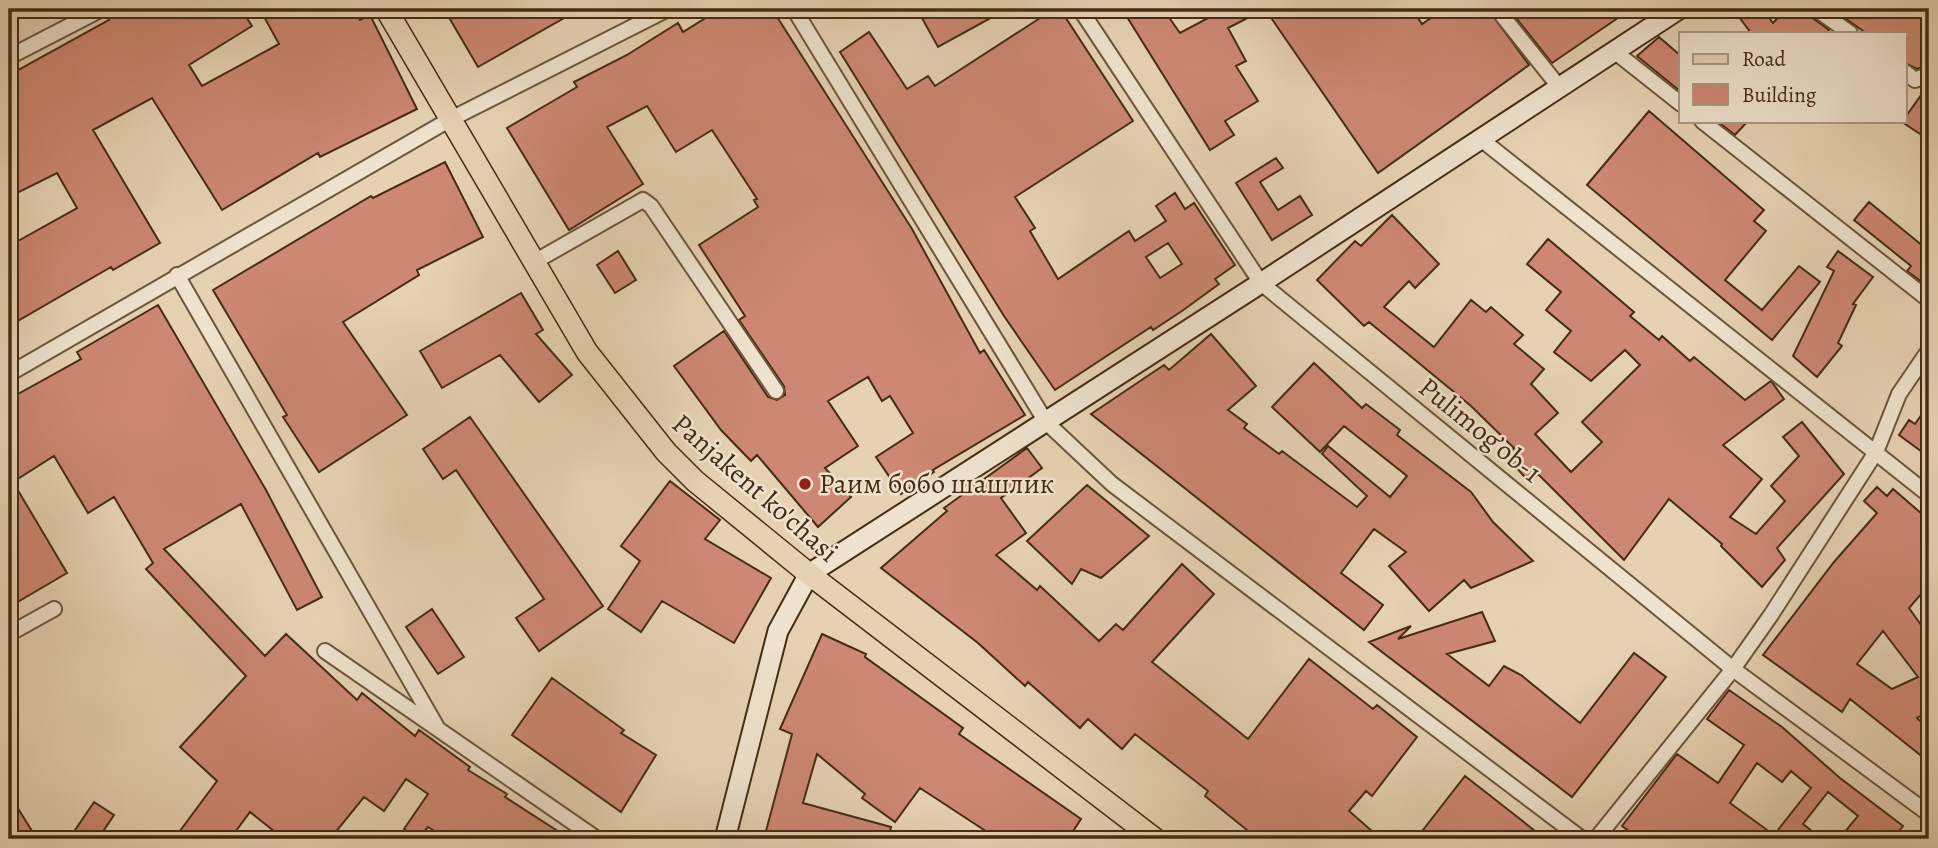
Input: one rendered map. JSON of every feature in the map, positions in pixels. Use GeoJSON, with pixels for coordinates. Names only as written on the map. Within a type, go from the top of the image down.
{"type":"FeatureCollection","features":[{"type":"Feature","properties":{"kind":"main road","name":"Panjakent ko'chasi"},"geometry":{"type":"LineString","coordinates":[[386,9],[587,352],[657,442],[695,481],[810,574],[1155,839]]}},
{"type":"Feature","properties":{"kind":"street"},"geometry":{"type":"LineString","coordinates":[[9,57],[102,9]]}},
{"type":"Feature","properties":{"kind":"street"},"geometry":{"type":"LineString","coordinates":[[9,374],[449,120],[668,9]]}},
{"type":"Feature","properties":{"kind":"street"},"geometry":{"type":"LineString","coordinates":[[794,9],[1046,422],[1112,484],[1582,839]]}},
{"type":"Feature","properties":{"kind":"street","name":"Pulimog’ob-1"},"geometry":{"type":"LineString","coordinates":[[1080,9],[1261,283],[1733,669],[1929,814]]}},
{"type":"Feature","properties":{"kind":"street"},"geometry":{"type":"LineString","coordinates":[[1497,9],[1560,88]]}},
{"type":"Feature","properties":{"kind":"street"},"geometry":{"type":"LineString","coordinates":[[724,839],[778,631],[810,574],[1482,140],[1679,9]]}},
{"type":"Feature","properties":{"kind":"street"},"geometry":{"type":"LineString","coordinates":[[1816,9],[1849,32]]}},
{"type":"Feature","properties":{"kind":"street"},"geometry":{"type":"LineString","coordinates":[[1614,51],[1679,102]]}},
{"type":"Feature","properties":{"kind":"street"},"geometry":{"type":"LineString","coordinates":[[1906,73],[1915,80],[1929,74]]}},
{"type":"Feature","properties":{"kind":"street"},"geometry":{"type":"LineString","coordinates":[[1703,122],[1929,300]]}},
{"type":"Feature","properties":{"kind":"street"},"geometry":{"type":"LineString","coordinates":[[1482,140],[1929,495]]}},
{"type":"Feature","properties":{"kind":"street"},"geometry":{"type":"LineString","coordinates":[[534,262],[643,200],[651,206],[776,391]]}},
{"type":"Feature","properties":{"kind":"street"},"geometry":{"type":"LineString","coordinates":[[177,275],[438,729]]}},
{"type":"Feature","properties":{"kind":"street"},"geometry":{"type":"LineString","coordinates":[[1596,839],[1733,669],[1876,452],[1899,394],[1929,350]]}},
{"type":"Feature","properties":{"kind":"street"},"geometry":{"type":"LineString","coordinates":[[9,634],[54,609]]}},
{"type":"Feature","properties":{"kind":"street"},"geometry":{"type":"LineString","coordinates":[[325,651],[597,839]]}},
{"type":"Feature","properties":{"kind":"building"},"geometry":{"type":"Polygon","coordinates":[[[121,9],[241,9],[252,26],[189,65],[202,86],[279,44],[262,13],[269,9],[353,9],[360,20],[370,15],[417,109],[320,157],[318,153],[222,210],[152,98],[93,130],[160,243],[113,270],[111,267],[9,326],[9,246],[77,208],[57,173],[9,197],[9,75],[109,20],[107,17],[121,9]]]}},
{"type":"Feature","properties":{"kind":"building"},"geometry":{"type":"Polygon","coordinates":[[[444,9],[580,9],[478,67],[444,9]]]}},
{"type":"Feature","properties":{"kind":"building"},"geometry":{"type":"Polygon","coordinates":[[[720,9],[772,9],[912,229],[980,353],[984,350],[1025,415],[933,470],[934,472],[901,494],[876,457],[913,433],[890,396],[882,401],[868,377],[828,401],[858,446],[825,468],[851,497],[818,527],[757,455],[751,461],[721,430],[674,366],[724,331],[768,397],[777,400],[785,395],[784,386],[739,320],[745,316],[699,245],[758,207],[754,200],[757,199],[712,130],[676,152],[647,106],[607,127],[643,184],[569,230],[507,128],[577,87],[574,82],[627,55],[678,23],[683,32],[720,9]]]}},
{"type":"Feature","properties":{"kind":"building"},"geometry":{"type":"Polygon","coordinates":[[[917,9],[1007,9],[938,47],[917,9]]]}},
{"type":"Feature","properties":{"kind":"building"},"geometry":{"type":"Polygon","coordinates":[[[1054,9],[1060,9],[1133,121],[1015,197],[1035,228],[1030,231],[1058,279],[1129,231],[1135,241],[1166,221],[1156,206],[1175,193],[1185,209],[1194,203],[1235,265],[1215,279],[1219,284],[1182,311],[1153,330],[1151,327],[1055,390],[1004,316],[840,52],[869,32],[907,89],[928,76],[935,86],[1054,9]],[[1168,243],[1146,257],[1160,278],[1182,264],[1168,243]]]}},
{"type":"Feature","properties":{"kind":"building"},"geometry":{"type":"Polygon","coordinates":[[[1122,9],[1163,9],[1180,33],[1225,9],[1265,9],[1228,28],[1246,61],[1236,66],[1258,101],[1225,121],[1234,135],[1210,150],[1122,9]]]}},
{"type":"Feature","properties":{"kind":"building"},"geometry":{"type":"Polygon","coordinates":[[[1265,9],[1412,9],[1422,24],[1444,9],[1488,9],[1529,65],[1378,173],[1265,9]]]}},
{"type":"Feature","properties":{"kind":"building"},"geometry":{"type":"Polygon","coordinates":[[[1509,9],[1631,9],[1552,63],[1509,9]]]}},
{"type":"Feature","properties":{"kind":"building"},"geometry":{"type":"Polygon","coordinates":[[[1733,9],[1762,9],[1773,23],[1786,9],[1806,9],[1810,16],[1829,30],[1828,32],[1750,32],[1733,9]]]}},
{"type":"Feature","properties":{"kind":"building"},"geometry":{"type":"Polygon","coordinates":[[[1832,9],[1929,9],[1929,64],[1917,69],[1906,64],[1906,32],[1865,32],[1832,9]]]}},
{"type":"Feature","properties":{"kind":"building"},"geometry":{"type":"Polygon","coordinates":[[[1659,37],[1679,54],[1679,90],[1637,56],[1659,37]]]}},
{"type":"Feature","properties":{"kind":"building"},"geometry":{"type":"Polygon","coordinates":[[[1929,84],[1929,140],[1902,122],[1906,122],[1906,116],[1929,84]]]}},
{"type":"Feature","properties":{"kind":"building"},"geometry":{"type":"Polygon","coordinates":[[[1649,111],[1764,210],[1754,221],[1766,231],[1725,280],[1762,310],[1799,266],[1820,282],[1772,340],[1587,185],[1649,111]]]}},
{"type":"Feature","properties":{"kind":"building"},"geometry":{"type":"Polygon","coordinates":[[[1718,122],[1747,122],[1735,135],[1718,122]]]}},
{"type":"Feature","properties":{"kind":"building"},"geometry":{"type":"Polygon","coordinates":[[[1276,158],[1283,168],[1260,182],[1278,210],[1300,196],[1312,215],[1272,240],[1236,183],[1276,158]]]}},
{"type":"Feature","properties":{"kind":"building"},"geometry":{"type":"Polygon","coordinates":[[[445,162],[483,237],[417,270],[419,275],[343,322],[407,415],[319,472],[283,417],[287,415],[213,290],[371,196],[373,198],[445,162]]]}},
{"type":"Feature","properties":{"kind":"building"},"geometry":{"type":"Polygon","coordinates":[[[1869,202],[1929,251],[1929,281],[1926,285],[1907,271],[1911,266],[1854,220],[1869,202]]]}},
{"type":"Feature","properties":{"kind":"building"},"geometry":{"type":"Polygon","coordinates":[[[1392,215],[1439,264],[1415,288],[1409,281],[1384,307],[1434,347],[1471,300],[1486,312],[1491,307],[1523,335],[1514,344],[1544,369],[1531,384],[1558,413],[1535,434],[1571,472],[1602,442],[1582,422],[1640,365],[1625,350],[1591,381],[1554,352],[1571,331],[1546,310],[1561,292],[1527,264],[1548,239],[1634,312],[1630,316],[1659,340],[1662,336],[1690,361],[1694,357],[1745,400],[1771,381],[1784,399],[1723,445],[1762,479],[1730,517],[1756,534],[1785,501],[1771,486],[1799,456],[1783,437],[1802,422],[1844,474],[1777,548],[1785,560],[1762,587],[1722,544],[1669,499],[1624,560],[1538,474],[1529,482],[1506,456],[1514,448],[1471,406],[1369,322],[1364,326],[1317,280],[1355,241],[1361,246],[1392,215]]]}},
{"type":"Feature","properties":{"kind":"building"},"geometry":{"type":"Polygon","coordinates":[[[618,251],[636,280],[615,293],[597,265],[618,251]]]}},
{"type":"Feature","properties":{"kind":"building"},"geometry":{"type":"Polygon","coordinates":[[[1838,251],[1873,277],[1853,304],[1856,305],[1838,343],[1842,346],[1817,377],[1793,356],[1834,271],[1827,267],[1838,251]]]}},
{"type":"Feature","properties":{"kind":"building"},"geometry":{"type":"Polygon","coordinates":[[[521,293],[543,330],[536,334],[572,375],[539,402],[500,355],[442,388],[420,351],[521,293]]]}},
{"type":"Feature","properties":{"kind":"building"},"geometry":{"type":"Polygon","coordinates":[[[158,305],[266,490],[322,597],[297,610],[241,504],[164,549],[265,656],[286,634],[357,700],[362,693],[415,736],[419,730],[470,767],[468,770],[507,794],[505,797],[570,839],[448,839],[428,827],[418,839],[404,829],[428,794],[406,779],[384,811],[364,797],[330,839],[284,839],[250,812],[230,839],[174,839],[217,781],[180,747],[246,676],[146,569],[153,563],[114,497],[88,513],[54,456],[13,482],[67,573],[9,607],[9,399],[81,359],[77,352],[158,305]]]}},
{"type":"Feature","properties":{"kind":"building"},"geometry":{"type":"Polygon","coordinates":[[[1211,334],[1256,386],[1228,410],[1247,424],[1244,428],[1279,454],[1282,451],[1357,507],[1367,496],[1322,454],[1328,446],[1390,497],[1407,476],[1344,426],[1320,452],[1272,407],[1314,363],[1362,408],[1366,404],[1400,430],[1397,435],[1471,492],[1493,522],[1533,561],[1471,588],[1464,580],[1429,611],[1389,566],[1406,552],[1374,529],[1341,573],[1383,605],[1364,630],[1091,414],[1164,365],[1169,370],[1211,334]]]}},
{"type":"Feature","properties":{"kind":"building"},"geometry":{"type":"Polygon","coordinates":[[[1929,404],[1929,457],[1899,435],[1909,420],[1915,424],[1929,404]]]}},
{"type":"Feature","properties":{"kind":"building"},"geometry":{"type":"Polygon","coordinates":[[[470,417],[603,606],[539,651],[516,618],[544,599],[456,470],[443,479],[423,449],[470,417]]]}},
{"type":"Feature","properties":{"kind":"building"},"geometry":{"type":"Polygon","coordinates":[[[1027,448],[1042,468],[1001,498],[1026,533],[996,555],[1037,590],[1040,586],[1099,641],[1116,624],[1123,630],[1182,564],[1214,594],[1152,662],[1248,739],[1309,659],[1373,709],[1377,705],[1417,737],[1372,796],[1366,791],[1349,811],[1381,839],[1258,839],[1205,796],[1208,791],[1135,734],[1122,749],[1088,719],[1080,728],[1028,682],[1025,686],[978,643],[881,568],[947,511],[944,508],[1027,448]]]}},
{"type":"Feature","properties":{"kind":"building"},"geometry":{"type":"Polygon","coordinates":[[[670,481],[720,520],[705,539],[771,578],[734,643],[662,601],[641,632],[608,609],[640,561],[621,546],[670,481]]]}},
{"type":"Feature","properties":{"kind":"building"},"geometry":{"type":"Polygon","coordinates":[[[1087,485],[1149,536],[1101,578],[1081,569],[1072,584],[1027,541],[1087,485]]]}},
{"type":"Feature","properties":{"kind":"building"},"geometry":{"type":"Polygon","coordinates":[[[1877,487],[1887,496],[1893,489],[1929,520],[1929,585],[1909,608],[1929,636],[1929,711],[1917,718],[1929,729],[1929,762],[1850,699],[1842,712],[1763,655],[1834,562],[1877,513],[1864,501],[1877,487]],[[1883,631],[1857,664],[1892,689],[1918,677],[1883,631]]]}},
{"type":"Feature","properties":{"kind":"building"},"geometry":{"type":"Polygon","coordinates":[[[432,609],[464,657],[438,674],[406,627],[432,609]]]}},
{"type":"Feature","properties":{"kind":"building"},"geometry":{"type":"Polygon","coordinates":[[[1482,612],[1495,641],[1447,654],[1489,686],[1504,666],[1521,675],[1580,723],[1634,653],[1666,677],[1572,797],[1369,642],[1411,626],[1398,639],[1482,612]]]}},
{"type":"Feature","properties":{"kind":"building"},"geometry":{"type":"Polygon","coordinates":[[[822,634],[866,654],[865,657],[963,728],[959,734],[1081,819],[1068,839],[998,839],[920,788],[895,822],[862,798],[865,794],[817,754],[803,803],[891,827],[888,839],[797,839],[766,831],[792,734],[780,729],[822,634]]]}},
{"type":"Feature","properties":{"kind":"building"},"geometry":{"type":"Polygon","coordinates":[[[552,678],[624,730],[621,733],[656,755],[621,812],[512,735],[552,678]]]}},
{"type":"Feature","properties":{"kind":"building"},"geometry":{"type":"Polygon","coordinates":[[[1729,690],[1782,727],[1840,778],[1903,826],[1893,839],[1839,839],[1858,816],[1828,792],[1803,824],[1822,839],[1640,839],[1622,826],[1677,754],[1718,783],[1744,745],[1707,719],[1729,690]],[[1757,763],[1730,803],[1774,835],[1811,788],[1791,771],[1782,782],[1757,763]]]}},
{"type":"Feature","properties":{"kind":"building"},"geometry":{"type":"Polygon","coordinates":[[[1465,776],[1520,819],[1545,839],[1416,839],[1465,776]]]}},
{"type":"Feature","properties":{"kind":"building"},"geometry":{"type":"Polygon","coordinates":[[[9,794],[37,839],[9,839],[9,794]]]}},
{"type":"Feature","properties":{"kind":"building"},"geometry":{"type":"Polygon","coordinates":[[[94,802],[114,815],[98,839],[69,839],[94,802]]]}},
{"type":"Feature","properties":{"kind":"place","name":"Раим бобо шашлик"},"geometry":{"type":"Point","coordinates":[805,484]}}]}
